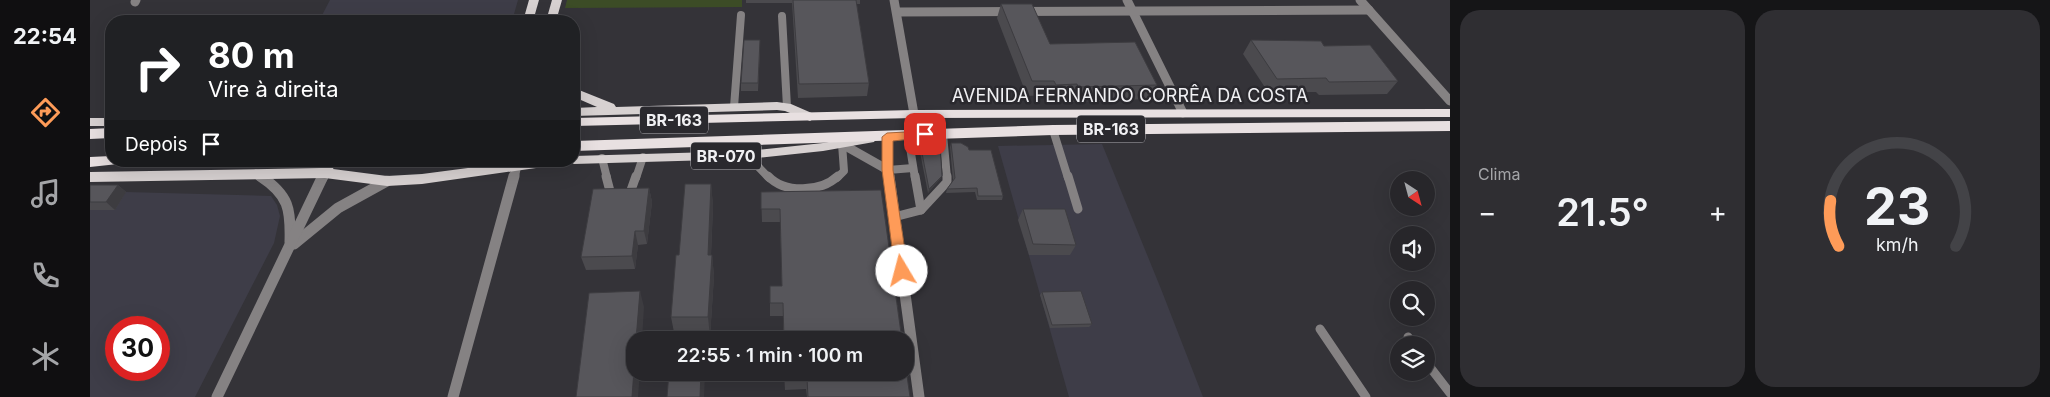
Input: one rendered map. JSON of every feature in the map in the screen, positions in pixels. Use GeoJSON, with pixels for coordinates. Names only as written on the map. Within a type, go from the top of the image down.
{"type":"FeatureCollection","features":[{"type":"Feature","properties":{"kind":"highway","name":"AVENIDA FERNANDO CORRÊA DA COSTA"},"geometry":{"type":"LineString","coordinates":[[580,122],[914,114],[1450,113]]}},
{"type":"Feature","properties":{"kind":"highway","name":"AVENIDA FERNANDO CORRÊA DA COSTA"},"geometry":{"type":"LineString","coordinates":[[580,146],[1053,130],[1450,126]]}},
{"type":"Feature","properties":{"kind":"highway"},"geometry":{"type":"LineString","coordinates":[[90,134],[105,133]]}},
{"type":"Feature","properties":{"kind":"highway"},"geometry":{"type":"LineString","coordinates":[[90,162],[105,161]]}},
{"type":"Feature","properties":{"kind":"main road"},"geometry":{"type":"LineString","coordinates":[[530,15],[534,0]]}},
{"type":"Feature","properties":{"kind":"main road"},"geometry":{"type":"LineString","coordinates":[[552,15],[557,0]]}},
{"type":"Feature","properties":{"kind":"main road"},"geometry":{"type":"LineString","coordinates":[[580,95],[596,103],[627,110]]}},
{"type":"Feature","properties":{"kind":"main road","name":"AVENIDA FERNANDO CORRÊA DA COSTA"},"geometry":{"type":"LineString","coordinates":[[580,112],[787,107],[810,117]]}},
{"type":"Feature","properties":{"kind":"main road"},"geometry":{"type":"LineString","coordinates":[[90,122],[105,122]]}},
{"type":"Feature","properties":{"kind":"main road","name":"AVENIDA FERNANDO CORRÊA DA COSTA"},"geometry":{"type":"LineString","coordinates":[[580,160],[747,155],[842,144],[882,137]]}},
{"type":"Feature","properties":{"kind":"main road"},"geometry":{"type":"LineString","coordinates":[[325,173],[328,167]]}},
{"type":"Feature","properties":{"kind":"main road"},"geometry":{"type":"LineString","coordinates":[[457,174],[475,167]]}},
{"type":"Feature","properties":{"kind":"main road"},"geometry":{"type":"LineString","coordinates":[[90,177],[325,173],[387,181],[504,167]]}},
{"type":"Feature","properties":{"kind":"street"},"geometry":{"type":"LineString","coordinates":[[894,0],[914,114]]}},
{"type":"Feature","properties":{"kind":"street"},"geometry":{"type":"LineString","coordinates":[[1127,0],[1183,113]]}},
{"type":"Feature","properties":{"kind":"street"},"geometry":{"type":"LineString","coordinates":[[1360,0],[1450,101]]}},
{"type":"Feature","properties":{"kind":"street"},"geometry":{"type":"LineString","coordinates":[[897,12],[1369,10]]}},
{"type":"Feature","properties":{"kind":"street"},"geometry":{"type":"LineString","coordinates":[[882,137],[919,397]]}},
{"type":"Feature","properties":{"kind":"street"},"geometry":{"type":"LineString","coordinates":[[842,144],[888,170]]}},
{"type":"Feature","properties":{"kind":"street"},"geometry":{"type":"LineString","coordinates":[[453,397],[516,167]]}},
{"type":"Feature","properties":{"kind":"street"},"geometry":{"type":"LineString","coordinates":[[217,397],[325,173]]}},
{"type":"Feature","properties":{"kind":"street"},"geometry":{"type":"LineString","coordinates":[[256,174],[279,187],[286,200],[292,217],[290,248]]}},
{"type":"Feature","properties":{"kind":"street"},"geometry":{"type":"LineString","coordinates":[[290,248],[318,220],[349,200],[387,181]]}},
{"type":"Feature","properties":{"kind":"lane"},"geometry":{"type":"LineString","coordinates":[[734,107],[741,15]]}},
{"type":"Feature","properties":{"kind":"lane"},"geometry":{"type":"LineString","coordinates":[[782,16],[787,107]]}},
{"type":"Feature","properties":{"kind":"lane"},"geometry":{"type":"LineString","coordinates":[[1053,130],[1078,209]]}},
{"type":"Feature","properties":{"kind":"lane"},"geometry":{"type":"LineString","coordinates":[[894,217],[921,210],[947,182],[943,134]]}},
{"type":"Feature","properties":{"kind":"lane"},"geometry":{"type":"LineString","coordinates":[[908,135],[921,210]]}},
{"type":"Feature","properties":{"kind":"lane"},"geometry":{"type":"LineString","coordinates":[[747,155],[772,181],[795,190],[830,184],[844,171],[842,144]]}},
{"type":"Feature","properties":{"kind":"lane"},"geometry":{"type":"LineString","coordinates":[[602,158],[611,195],[620,196],[630,193],[643,157]]}},
{"type":"Feature","properties":{"kind":"lane"},"geometry":{"type":"LineString","coordinates":[[888,170],[913,168]]}},
{"type":"Feature","properties":{"kind":"lane"},"geometry":{"type":"LineString","coordinates":[[1320,329],[1366,397]]}},
{"type":"Feature","properties":{"kind":"lane"},"geometry":{"type":"LineString","coordinates":[[1435,374],[1450,393]]}},
{"type":"Feature","properties":{"kind":"shaded area"},"geometry":{"type":"Polygon","coordinates":[[[330,0],[518,0],[514,15],[322,15],[330,0]]]}},
{"type":"Feature","properties":{"kind":"shaded area"},"geometry":{"type":"Polygon","coordinates":[[[1102,144],[1203,397],[1069,397],[998,146],[1102,144]]]}},
{"type":"Feature","properties":{"kind":"shaded area"},"geometry":{"type":"Polygon","coordinates":[[[126,192],[271,196],[277,205],[280,216],[274,243],[195,397],[90,397],[90,210],[115,209],[126,192]]]}},
{"type":"Feature","properties":{"kind":"green space"},"geometry":{"type":"Polygon","coordinates":[[[567,0],[742,0],[742,7],[565,8],[567,0]]]}},
{"type":"Feature","properties":{"kind":"building"},"geometry":{"type":"Polygon","coordinates":[[[793,0],[856,0],[869,83],[799,84],[793,0]]]}},
{"type":"Feature","properties":{"kind":"building"},"geometry":{"type":"Polygon","coordinates":[[[1001,4],[1032,4],[1050,44],[1135,42],[1157,85],[1078,87],[1077,84],[1056,85],[1054,81],[1032,81],[1001,4]]]}},
{"type":"Feature","properties":{"kind":"building"},"geometry":{"type":"Polygon","coordinates":[[[744,40],[760,40],[758,83],[741,83],[744,40]]]}},
{"type":"Feature","properties":{"kind":"building"},"geometry":{"type":"Polygon","coordinates":[[[1251,40],[1321,41],[1324,46],[1370,45],[1398,81],[1329,82],[1326,78],[1277,79],[1251,40]]]}},
{"type":"Feature","properties":{"kind":"building"},"geometry":{"type":"Polygon","coordinates":[[[920,143],[940,143],[942,176],[929,189],[920,143]]]}},
{"type":"Feature","properties":{"kind":"building"},"geometry":{"type":"Polygon","coordinates":[[[951,143],[961,143],[968,147],[969,150],[991,150],[1003,196],[978,196],[977,188],[947,189],[955,178],[951,143]]]}},
{"type":"Feature","properties":{"kind":"building"},"geometry":{"type":"Polygon","coordinates":[[[685,184],[711,184],[708,255],[712,255],[708,317],[671,317],[676,255],[679,255],[685,184]]]}},
{"type":"Feature","properties":{"kind":"building"},"geometry":{"type":"Polygon","coordinates":[[[90,185],[118,185],[106,202],[90,202],[90,185]]]}},
{"type":"Feature","properties":{"kind":"building"},"geometry":{"type":"Polygon","coordinates":[[[649,188],[644,231],[635,231],[632,256],[581,257],[593,189],[649,188]]]}},
{"type":"Feature","properties":{"kind":"building"},"geometry":{"type":"Polygon","coordinates":[[[881,190],[901,331],[784,331],[783,303],[770,303],[770,286],[782,286],[780,209],[761,209],[761,192],[881,190]]]}},
{"type":"Feature","properties":{"kind":"building"},"geometry":{"type":"Polygon","coordinates":[[[1023,209],[1065,209],[1076,245],[1033,244],[1023,209]]]}},
{"type":"Feature","properties":{"kind":"building"},"geometry":{"type":"Polygon","coordinates":[[[640,291],[637,331],[626,331],[626,381],[633,381],[632,397],[576,397],[589,293],[640,291]]]}},
{"type":"Feature","properties":{"kind":"building"},"geometry":{"type":"Polygon","coordinates":[[[1081,291],[1092,324],[1052,325],[1042,292],[1081,291]]]}},
{"type":"Feature","properties":{"kind":"building"},"geometry":{"type":"Polygon","coordinates":[[[668,381],[701,381],[700,397],[667,397],[668,381]]]}},
{"type":"Feature","properties":{"kind":"building"},"geometry":{"type":"Polygon","coordinates":[[[807,381],[908,381],[910,397],[808,397],[807,381]]]}},
{"type":"Feature","properties":{"kind":"route"},"geometry":{"type":"LineString","coordinates":[[902,271],[888,170],[887,137],[925,134]]}}]}
